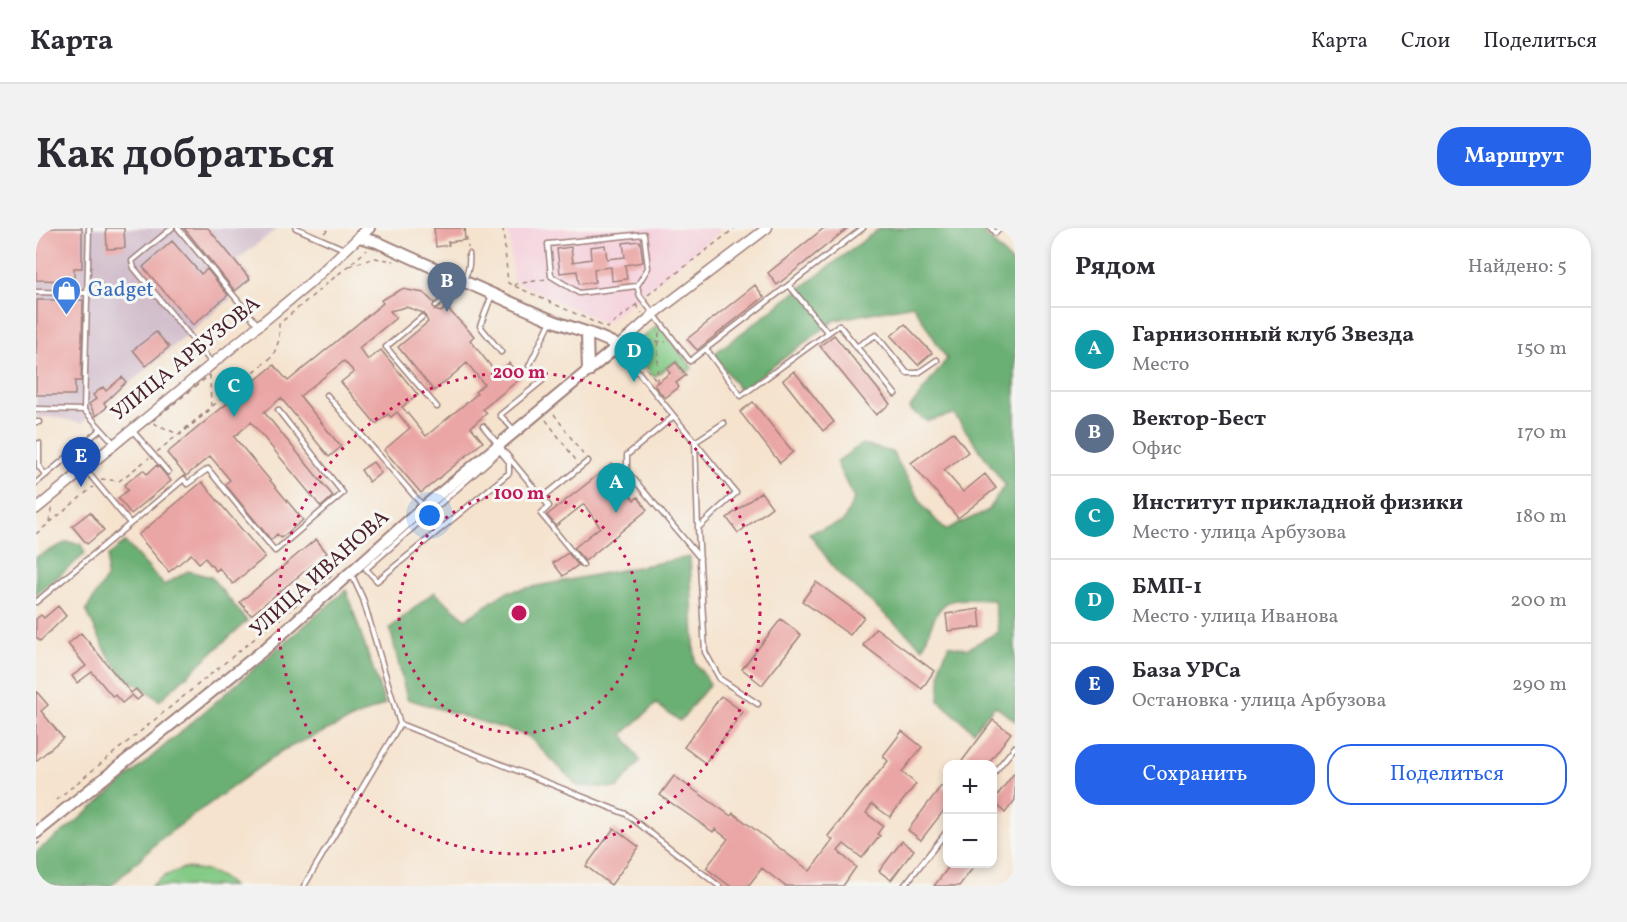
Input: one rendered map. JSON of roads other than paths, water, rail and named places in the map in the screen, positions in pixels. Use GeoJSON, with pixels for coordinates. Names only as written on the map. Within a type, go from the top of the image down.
{"type":"FeatureCollection","features":[{"type":"Feature","properties":{"kind":"main road","name":"УЛИЦА АРБУЗОВА"},"geometry":{"type":"LineString","coordinates":[[357,232],[369,228]]}},
{"type":"Feature","properties":{"kind":"main road"},"geometry":{"type":"LineString","coordinates":[[357,232],[551,320],[622,346]]}},
{"type":"Feature","properties":{"kind":"main road"},"geometry":{"type":"LineString","coordinates":[[587,334],[588,372]]}},
{"type":"Feature","properties":{"kind":"main road","name":"УЛИЦА ИВАНОВА"},"geometry":{"type":"LineString","coordinates":[[36,833],[266,648],[346,570],[622,346]]}},
{"type":"Feature","properties":{"kind":"street","name":"УЛИЦА ИВАНОВА"},"geometry":{"type":"LineString","coordinates":[[622,346],[767,228]]}},
{"type":"Feature","properties":{"kind":"street","name":"УЛИЦА АРБУЗОВА"},"geometry":{"type":"LineString","coordinates":[[36,509],[309,284],[344,249],[357,232]]}},
{"type":"Feature","properties":{"kind":"lane"},"geometry":{"type":"LineString","coordinates":[[89,228],[85,292],[84,410],[114,443]]}},
{"type":"Feature","properties":{"kind":"lane"},"geometry":{"type":"LineString","coordinates":[[172,228],[132,261],[134,268],[212,363]]}},
{"type":"Feature","properties":{"kind":"lane"},"geometry":{"type":"LineString","coordinates":[[178,228],[258,325]]}},
{"type":"Feature","properties":{"kind":"lane"},"geometry":{"type":"LineString","coordinates":[[296,228],[344,249]]}},
{"type":"Feature","properties":{"kind":"lane"},"geometry":{"type":"LineString","coordinates":[[637,286],[643,300],[690,361],[856,230],[863,228]]}},
{"type":"Feature","properties":{"kind":"lane"},"geometry":{"type":"LineString","coordinates":[[990,228],[995,233],[1001,228]]}},
{"type":"Feature","properties":{"kind":"lane"},"geometry":{"type":"LineString","coordinates":[[644,234],[648,268],[637,286],[579,293],[551,276],[548,244],[644,234]]}},
{"type":"Feature","properties":{"kind":"lane"},"geometry":{"type":"LineString","coordinates":[[436,306],[464,282],[469,272],[469,254]]}},
{"type":"Feature","properties":{"kind":"lane"},"geometry":{"type":"LineString","coordinates":[[789,285],[828,333]]}},
{"type":"Feature","properties":{"kind":"lane"},"geometry":{"type":"LineString","coordinates":[[36,292],[85,292]]}},
{"type":"Feature","properties":{"kind":"lane"},"geometry":{"type":"LineString","coordinates":[[492,294],[480,326],[501,352]]}},
{"type":"Feature","properties":{"kind":"lane"},"geometry":{"type":"LineString","coordinates":[[422,317],[386,347],[437,407]]}},
{"type":"Feature","properties":{"kind":"lane"},"geometry":{"type":"LineString","coordinates":[[515,432],[500,415],[542,381],[529,366],[551,320]]}},
{"type":"Feature","properties":{"kind":"lane"},"geometry":{"type":"LineString","coordinates":[[706,349],[741,396],[839,325],[895,394]]}},
{"type":"Feature","properties":{"kind":"lane"},"geometry":{"type":"LineString","coordinates":[[856,346],[876,335],[907,374],[918,373],[937,360]]}},
{"type":"Feature","properties":{"kind":"lane"},"geometry":{"type":"LineString","coordinates":[[622,346],[674,416],[736,493],[698,528]]}},
{"type":"Feature","properties":{"kind":"lane"},"geometry":{"type":"LineString","coordinates":[[327,395],[424,507]]}},
{"type":"Feature","properties":{"kind":"lane"},"geometry":{"type":"LineString","coordinates":[[36,409],[84,410]]}},
{"type":"Feature","properties":{"kind":"lane"},"geometry":{"type":"LineString","coordinates":[[36,602],[129,522],[184,480],[187,484],[208,469],[275,550],[343,493],[278,410]]}},
{"type":"Feature","properties":{"kind":"lane"},"geometry":{"type":"LineString","coordinates":[[674,416],[627,455],[627,471],[701,559]]}},
{"type":"Feature","properties":{"kind":"lane"},"geometry":{"type":"LineString","coordinates":[[695,442],[724,423]]}},
{"type":"Feature","properties":{"kind":"lane"},"geometry":{"type":"LineString","coordinates":[[483,426],[549,506],[541,514],[583,565]]}},
{"type":"Feature","properties":{"kind":"lane"},"geometry":{"type":"LineString","coordinates":[[36,483],[101,429]]}},
{"type":"Feature","properties":{"kind":"lane"},"geometry":{"type":"LineString","coordinates":[[132,430],[168,472]]}},
{"type":"Feature","properties":{"kind":"lane"},"geometry":{"type":"LineString","coordinates":[[695,442],[705,652],[720,679],[758,704]]}},
{"type":"Feature","properties":{"kind":"lane"},"geometry":{"type":"LineString","coordinates":[[39,443],[39,467],[46,475]]}},
{"type":"Feature","properties":{"kind":"lane"},"geometry":{"type":"LineString","coordinates":[[500,450],[508,462],[509,473],[377,581],[366,569],[500,450]]}},
{"type":"Feature","properties":{"kind":"lane"},"geometry":{"type":"LineString","coordinates":[[542,498],[588,461]]}},
{"type":"Feature","properties":{"kind":"lane"},"geometry":{"type":"LineString","coordinates":[[84,469],[129,522]]}},
{"type":"Feature","properties":{"kind":"lane"},"geometry":{"type":"LineString","coordinates":[[304,886],[400,724],[363,599],[346,570]]}},
{"type":"Feature","properties":{"kind":"lane"},"geometry":{"type":"LineString","coordinates":[[400,724],[626,814],[719,886]]}},
{"type":"Feature","properties":{"kind":"lane"},"geometry":{"type":"LineString","coordinates":[[997,769],[1015,747]]}},
{"type":"Feature","properties":{"kind":"lane"},"geometry":{"type":"LineString","coordinates":[[904,886],[943,836]]}},
{"type":"Feature","properties":{"kind":"place","name":"Вектор-Бeст"},"geometry":{"type":"Point","coordinates":[447,312]}},
{"type":"Feature","properties":{"kind":"place","name":"Gadget"},"geometry":{"type":"Point","coordinates":[67,316]}},
{"type":"Feature","properties":{"kind":"place","name":"БМП-1"},"geometry":{"type":"Point","coordinates":[634,382]}},
{"type":"Feature","properties":{"kind":"place","name":"Институт прикладной физики"},"geometry":{"type":"Point","coordinates":[234,417]}},
{"type":"Feature","properties":{"kind":"place","name":"База УРСа"},"geometry":{"type":"Point","coordinates":[81,487]}},
{"type":"Feature","properties":{"kind":"place","name":"Гарнизонный клуб Звезда"},"geometry":{"type":"Point","coordinates":[616,513]}}]}
